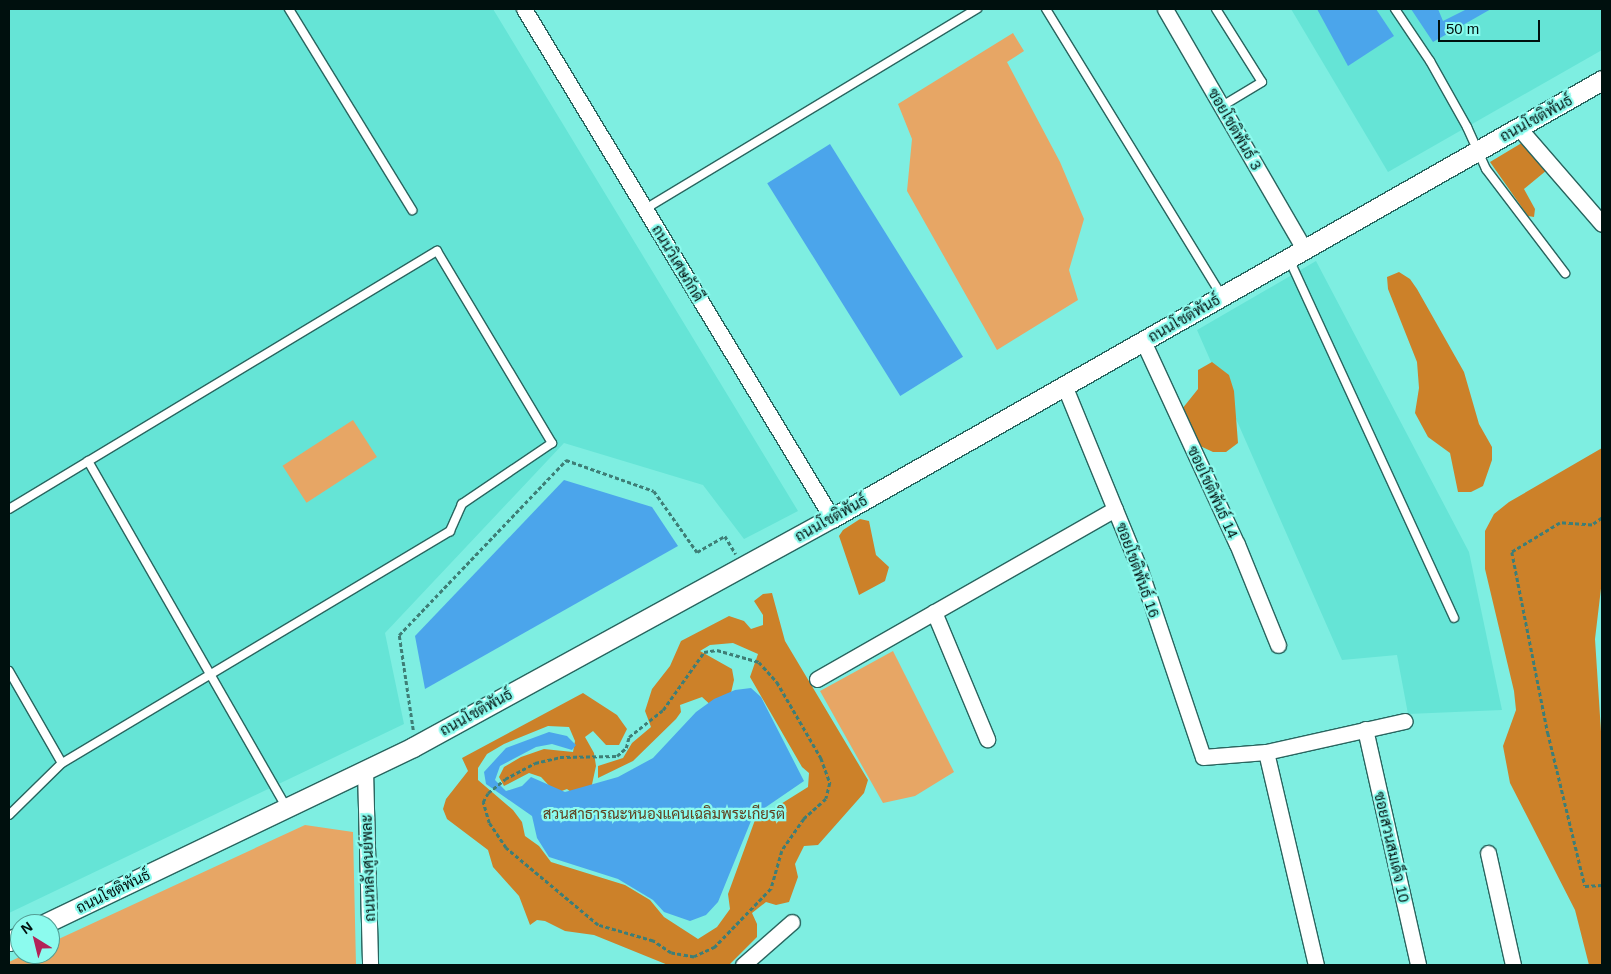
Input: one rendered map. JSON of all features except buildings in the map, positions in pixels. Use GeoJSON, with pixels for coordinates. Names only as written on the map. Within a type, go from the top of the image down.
{"type":"FeatureCollection","features":[{"type":"Feature","properties":{"kind":"street","name":"ถนนวิเศษภักดี"},"geometry":{"type":"LineString","coordinates":[[524,9],[832,518]]}},
{"type":"Feature","properties":{"kind":"street","name":"ซอยโชติพันธ์ 3"},"geometry":{"type":"LineString","coordinates":[[1165,9],[1222,106],[1296,253]]}},
{"type":"Feature","properties":{"kind":"street","name":"ถนนโชติพันธ์"},"geometry":{"type":"LineString","coordinates":[[60,916],[414,747],[832,518],[1602,80]]}},
{"type":"Feature","properties":{"kind":"street"},"geometry":{"type":"LineString","coordinates":[[1518,127],[1602,224]]}},
{"type":"Feature","properties":{"kind":"street","name":"ซอยโชติพันธ์ 14"},"geometry":{"type":"LineString","coordinates":[[1143,341],[1237,544],[1278,645]]}},
{"type":"Feature","properties":{"kind":"street","name":"ซอยโชติพันธ์ 16"},"geometry":{"type":"LineString","coordinates":[[1064,385],[1140,570],[1204,757],[1266,752]]}},
{"type":"Feature","properties":{"kind":"street"},"geometry":{"type":"LineString","coordinates":[[817,679],[1115,509]]}},
{"type":"Feature","properties":{"kind":"street"},"geometry":{"type":"LineString","coordinates":[[934,612],[987,739]]}},
{"type":"Feature","properties":{"kind":"street"},"geometry":{"type":"LineString","coordinates":[[1316,965],[1266,752],[1365,728],[1405,721]]}},
{"type":"Feature","properties":{"kind":"street","name":"ซอยสวนสมเด็จ 10"},"geometry":{"type":"LineString","coordinates":[[1365,728],[1418,965]]}},
{"type":"Feature","properties":{"kind":"street","name":"ถนนหลังศูนย์พละ"},"geometry":{"type":"LineString","coordinates":[[365,770],[370,965]]}},
{"type":"Feature","properties":{"kind":"street"},"geometry":{"type":"LineString","coordinates":[[1488,853],[1513,965]]}},
{"type":"Feature","properties":{"kind":"street"},"geometry":{"type":"LineString","coordinates":[[742,965],[792,922]]}},
{"type":"Feature","properties":{"kind":"lane"},"geometry":{"type":"LineString","coordinates":[[289,9],[412,210]]}},
{"type":"Feature","properties":{"kind":"lane"},"geometry":{"type":"LineString","coordinates":[[645,209],[977,9]]}},
{"type":"Feature","properties":{"kind":"lane"},"geometry":{"type":"LineString","coordinates":[[1046,9],[1222,296]]}},
{"type":"Feature","properties":{"kind":"lane"},"geometry":{"type":"LineString","coordinates":[[1216,9],[1262,82],[1222,106]]}},
{"type":"Feature","properties":{"kind":"lane"},"geometry":{"type":"LineString","coordinates":[[1395,9],[1430,61],[1479,150],[1486,169],[1565,273]]}},
{"type":"Feature","properties":{"kind":"lane"},"geometry":{"type":"LineString","coordinates":[[9,509],[437,251],[552,443],[462,504],[450,531],[62,763],[9,815]]}},
{"type":"Feature","properties":{"kind":"lane"},"geometry":{"type":"LineString","coordinates":[[1296,253],[1454,618]]}},
{"type":"Feature","properties":{"kind":"lane"},"geometry":{"type":"LineString","coordinates":[[88,461],[286,808]]}},
{"type":"Feature","properties":{"kind":"lane"},"geometry":{"type":"LineString","coordinates":[[9,671],[62,763]]}},
{"type":"Feature","properties":{"kind":"path"},"geometry":{"type":"LineString","coordinates":[[414,747],[398,635],[566,460],[654,491],[697,552],[725,536],[743,566]]}},
{"type":"Feature","properties":{"kind":"path"},"geometry":{"type":"LineString","coordinates":[[1602,518],[1592,525],[1560,523],[1512,552],[1548,733],[1585,886],[1602,885]]}},
{"type":"Feature","properties":{"kind":"path"},"geometry":{"type":"LineString","coordinates":[[717,650],[760,662],[778,682],[820,758],[830,783],[826,799],[804,819],[782,850],[771,889],[715,947],[694,957],[671,953],[653,941],[598,925],[558,894],[506,848],[489,823],[483,802],[488,793],[506,779],[535,763],[560,756],[617,756],[626,748],[634,732],[663,710],[704,652],[717,650]]}},
{"type":"Feature","properties":{"kind":"shaded area"},"geometry":{"type":"Polygon","coordinates":[[[9,9],[493,9],[798,511],[744,539],[703,485],[564,443],[385,633],[404,724],[9,913],[9,9]]]}},
{"type":"Feature","properties":{"kind":"shaded area"},"geometry":{"type":"Polygon","coordinates":[[[1291,9],[1602,9],[1602,50],[1388,172],[1291,9]]]}},
{"type":"Feature","properties":{"kind":"shaded area"},"geometry":{"type":"Polygon","coordinates":[[[1013,33],[1024,51],[1007,62],[1060,162],[1084,219],[1069,270],[1078,300],[997,350],[907,191],[912,139],[898,104],[1013,33]]]}},
{"type":"Feature","properties":{"kind":"shaded area"},"geometry":{"type":"Polygon","coordinates":[[[1525,141],[1547,170],[1524,189],[1535,209],[1534,217],[1528,216],[1490,162],[1525,141]]]}},
{"type":"Feature","properties":{"kind":"shaded area"},"geometry":{"type":"Polygon","coordinates":[[[1316,261],[1469,552],[1502,710],[1408,714],[1397,655],[1342,660],[1197,330],[1316,261]]]}},
{"type":"Feature","properties":{"kind":"shaded area"},"geometry":{"type":"Polygon","coordinates":[[[1399,272],[1410,279],[1417,289],[1464,372],[1479,424],[1492,447],[1492,460],[1483,486],[1471,492],[1458,492],[1450,453],[1428,437],[1415,413],[1419,388],[1417,362],[1388,289],[1387,277],[1399,272]]]}},
{"type":"Feature","properties":{"kind":"shaded area"},"geometry":{"type":"Polygon","coordinates":[[[1212,362],[1229,375],[1234,391],[1238,443],[1226,452],[1213,452],[1198,445],[1182,409],[1198,389],[1198,370],[1212,362]]]}},
{"type":"Feature","properties":{"kind":"shaded area"},"geometry":{"type":"Polygon","coordinates":[[[353,420],[377,457],[307,503],[283,466],[353,420]]]}},
{"type":"Feature","properties":{"kind":"shaded area"},"geometry":{"type":"Polygon","coordinates":[[[1602,448],[1602,580],[1595,639],[1602,747],[1602,965],[1589,965],[1575,910],[1510,783],[1503,746],[1516,710],[1514,691],[1485,569],[1485,531],[1494,514],[1509,502],[1602,448]]]}},
{"type":"Feature","properties":{"kind":"shaded area"},"geometry":{"type":"Polygon","coordinates":[[[860,519],[869,521],[876,555],[889,567],[885,581],[859,595],[839,536],[843,530],[860,519]]]}},
{"type":"Feature","properties":{"kind":"shaded area"},"geometry":{"type":"Polygon","coordinates":[[[772,593],[785,641],[868,780],[864,793],[818,845],[804,846],[795,864],[798,877],[789,902],[776,905],[766,902],[752,913],[757,924],[757,937],[729,965],[668,965],[594,935],[565,931],[545,921],[537,920],[530,925],[519,896],[493,867],[488,850],[447,819],[443,809],[446,799],[468,771],[462,758],[583,693],[617,715],[627,729],[619,745],[606,745],[593,731],[585,737],[594,753],[596,766],[591,789],[575,795],[567,789],[556,793],[541,777],[529,773],[504,786],[499,777],[504,767],[521,757],[544,749],[573,752],[575,741],[569,727],[548,726],[504,744],[487,754],[478,768],[478,780],[513,810],[522,822],[525,836],[539,846],[551,862],[625,885],[650,900],[664,917],[698,939],[717,927],[730,909],[728,894],[755,820],[808,787],[809,773],[802,767],[750,677],[758,654],[733,643],[710,645],[700,651],[732,669],[734,680],[730,697],[715,709],[702,697],[680,705],[681,712],[676,719],[633,761],[598,778],[598,766],[623,758],[632,743],[651,727],[645,711],[652,689],[670,666],[681,641],[729,616],[744,621],[751,629],[763,625],[763,615],[754,601],[763,594],[772,593]]]}},
{"type":"Feature","properties":{"kind":"shaded area"},"geometry":{"type":"Polygon","coordinates":[[[893,651],[954,772],[915,796],[883,803],[820,691],[893,651]]]}},
{"type":"Feature","properties":{"kind":"shaded area"},"geometry":{"type":"Polygon","coordinates":[[[305,825],[353,832],[356,965],[9,965],[10,962],[10,964],[60,964],[60,938],[305,825]]]}},
{"type":"Feature","properties":{"kind":"water"},"geometry":{"type":"Polygon","coordinates":[[[1317,9],[1376,9],[1394,36],[1348,66],[1317,9]]]}},
{"type":"Feature","properties":{"kind":"water"},"geometry":{"type":"Polygon","coordinates":[[[1411,9],[1438,9],[1443,21],[1467,9],[1491,9],[1433,42],[1411,9]]]}},
{"type":"Feature","properties":{"kind":"water"},"geometry":{"type":"Polygon","coordinates":[[[830,144],[963,357],[900,396],[767,183],[830,144]]]}},
{"type":"Feature","properties":{"kind":"water"},"geometry":{"type":"Polygon","coordinates":[[[564,480],[652,507],[678,546],[425,689],[415,636],[564,480]]]}},
{"type":"Feature","properties":{"kind":"water"},"geometry":{"type":"Polygon","coordinates":[[[751,688],[761,697],[804,781],[753,816],[718,902],[706,915],[690,921],[664,912],[653,900],[618,879],[549,857],[537,838],[532,816],[486,784],[484,772],[506,748],[549,732],[567,736],[576,745],[572,750],[552,744],[536,747],[500,766],[495,780],[506,791],[522,786],[531,777],[565,792],[618,777],[653,758],[696,712],[714,699],[735,690],[751,688]]]}},
{"type":"Feature","properties":{"kind":"park label","name":"สวนสาธารณะหนองแคนเฉลิมพระเกียรติ"},"geometry":{"type":"Point","coordinates":[664,814]}}]}
